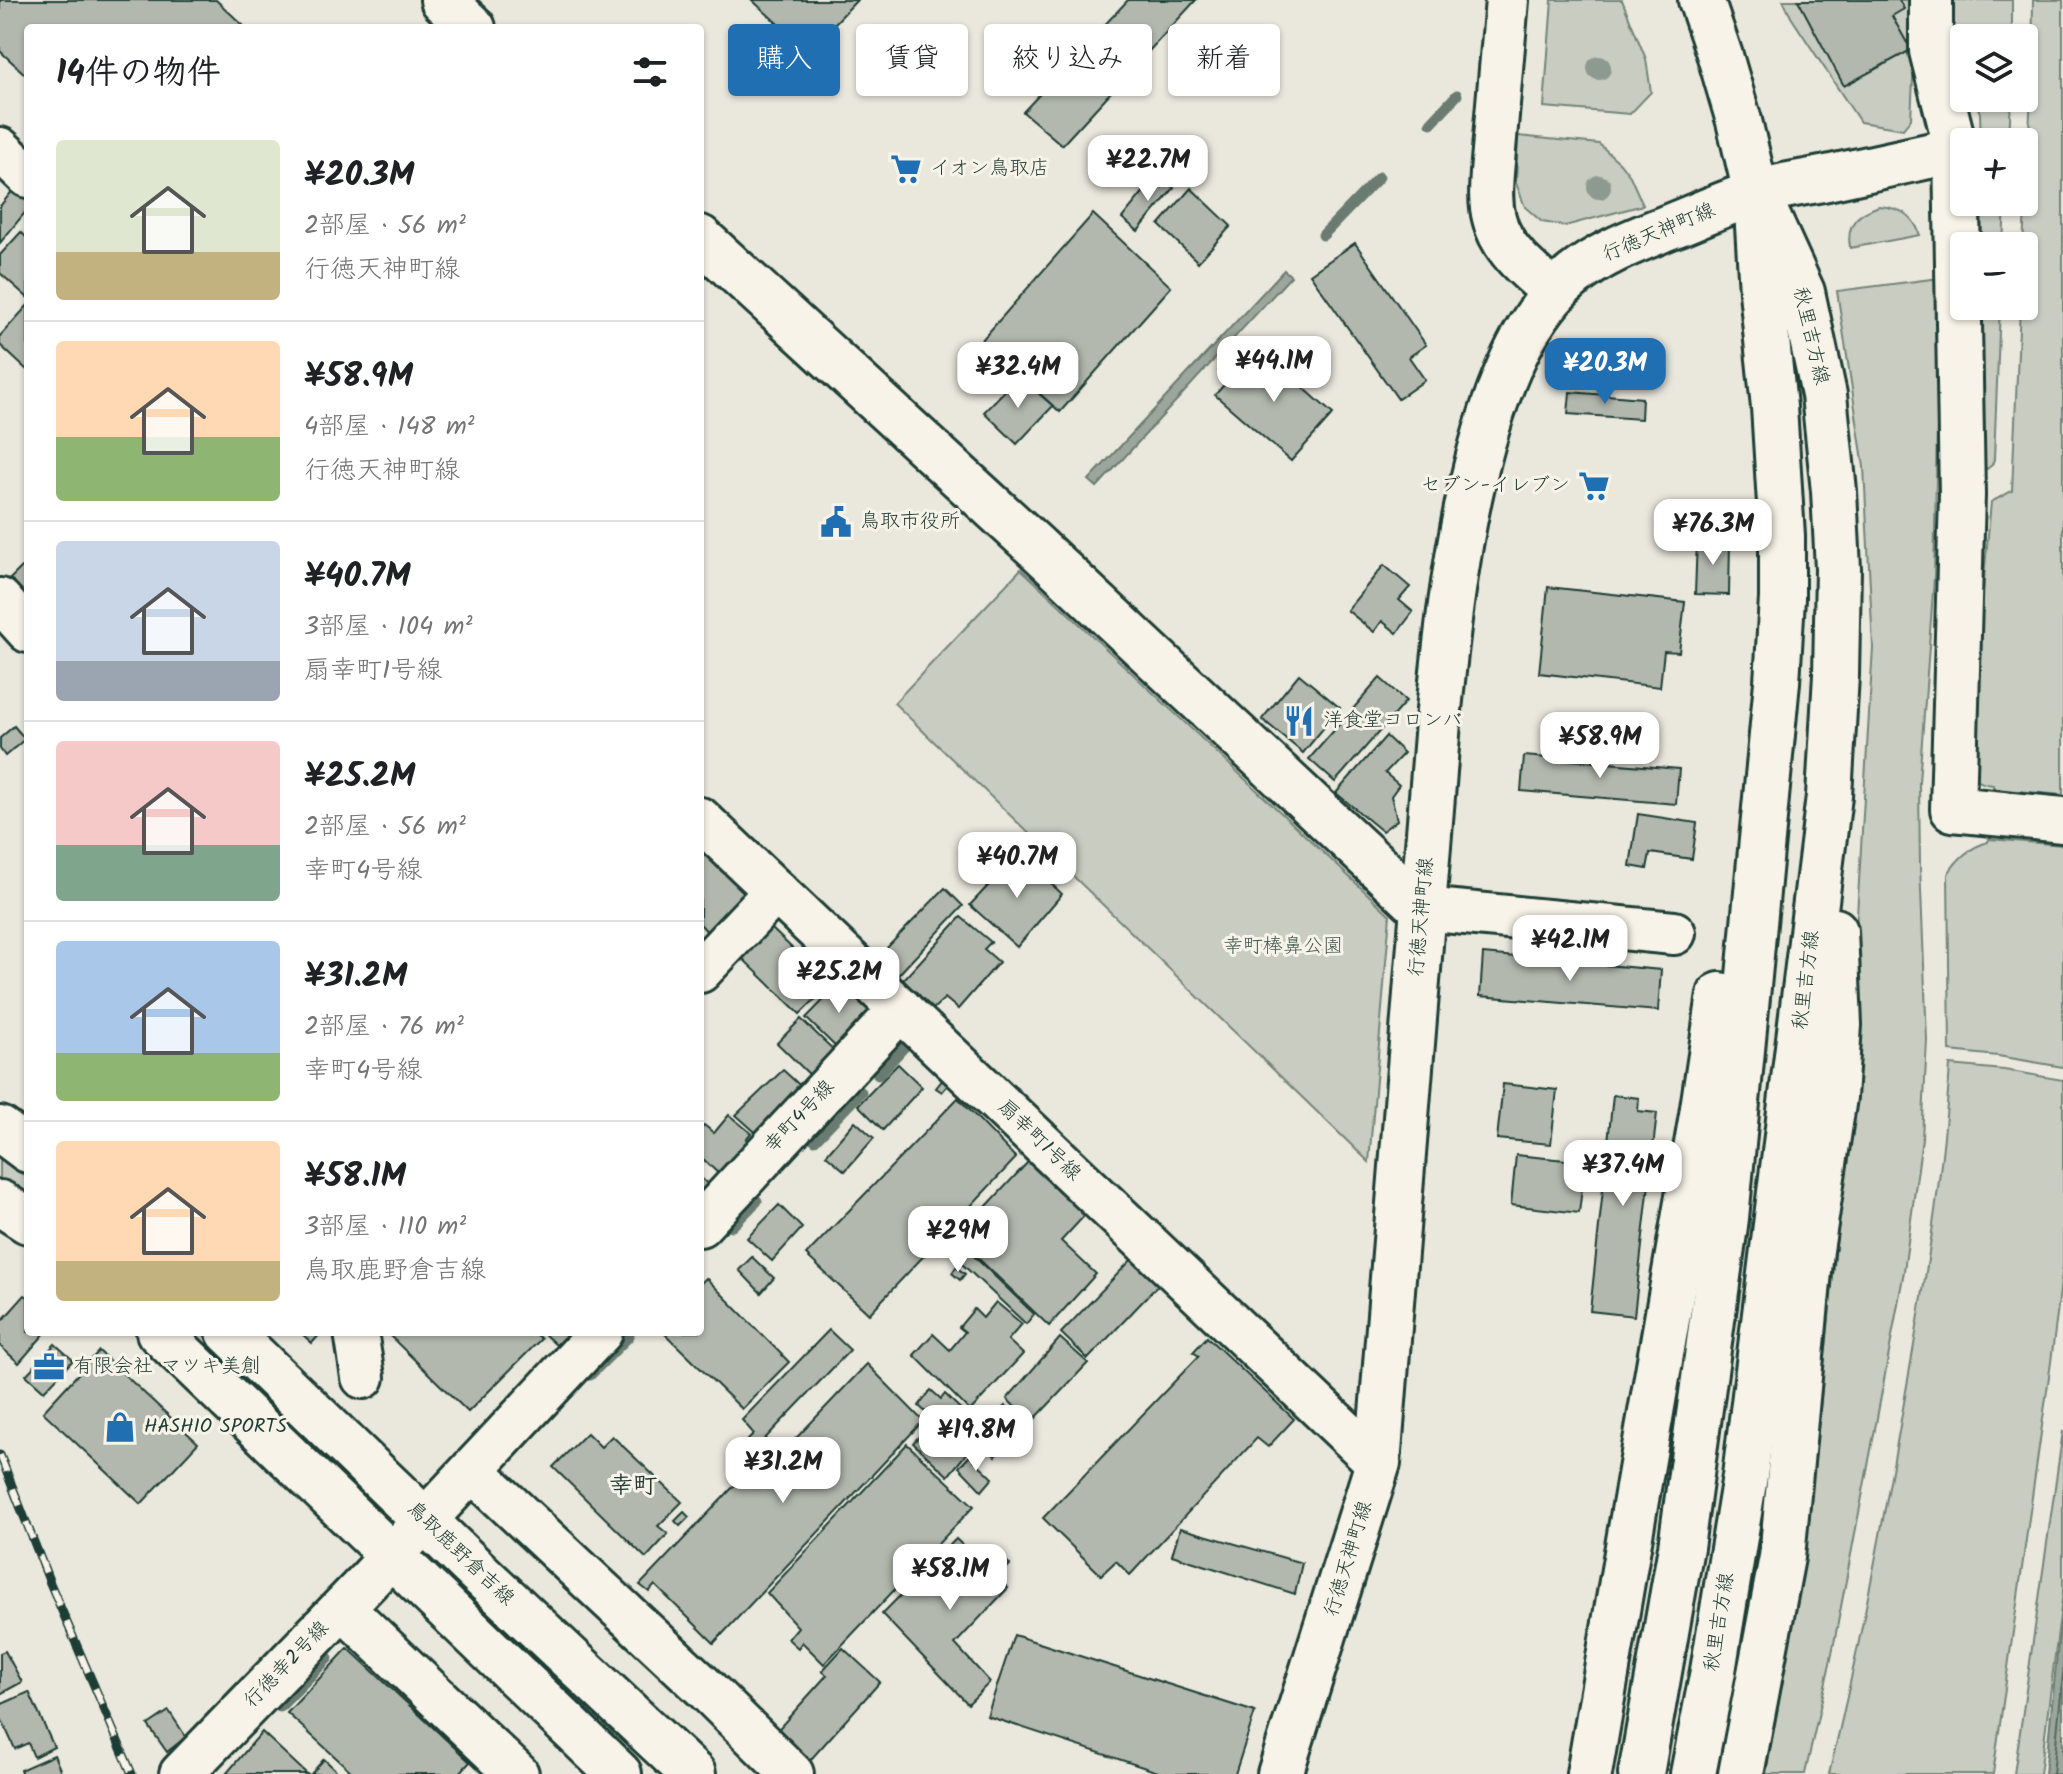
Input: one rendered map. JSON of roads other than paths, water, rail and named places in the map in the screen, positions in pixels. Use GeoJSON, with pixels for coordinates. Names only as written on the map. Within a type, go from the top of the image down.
{"type":"FeatureCollection","features":[{"type":"Feature","properties":{"kind":"main road"},"geometry":{"type":"LineString","coordinates":[[443,0],[469,24]]}},
{"type":"Feature","properties":{"kind":"main road","name":"秋里吉方線"},"geometry":{"type":"LineString","coordinates":[[1641,1774],[1683,1533],[1726,1218],[1777,682],[1782,598],[1782,536],[1775,420],[1756,193],[1739,121],[1701,0]]}},
{"type":"Feature","properties":{"kind":"main road","name":"行徳天神町線"},"geometry":{"type":"LineString","coordinates":[[1280,1774],[1378,1463],[1444,653],[1469,494],[1509,368],[1524,337],[1555,293],[1572,276],[1614,249],[1756,193],[1950,151]]}},
{"type":"Feature","properties":{"kind":"main road","name":"秋里吉方線"},"geometry":{"type":"LineString","coordinates":[[1693,1774],[1745,1476],[1829,796],[1836,675],[1838,569],[1824,395],[1802,292],[1756,193]]}},
{"type":"Feature","properties":{"kind":"main road"},"geometry":{"type":"LineString","coordinates":[[1957,216],[1962,495],[1953,809],[2063,820]]}},
{"type":"Feature","properties":{"kind":"main road"},"geometry":{"type":"LineString","coordinates":[[704,242],[1423,909]]}},
{"type":"Feature","properties":{"kind":"main road"},"geometry":{"type":"LineString","coordinates":[[1589,1774],[1702,1115],[1733,914],[1777,682]]}},
{"type":"Feature","properties":{"kind":"main road"},"geometry":{"type":"LineString","coordinates":[[1741,1774],[1782,1557],[1811,1250],[1834,1097],[1839,1025],[1829,796]]}},
{"type":"Feature","properties":{"kind":"main road"},"geometry":{"type":"LineString","coordinates":[[0,1129],[24,1147]]}},
{"type":"Feature","properties":{"kind":"main road"},"geometry":{"type":"LineString","coordinates":[[0,1203],[24,1218]]}},
{"type":"Feature","properties":{"kind":"main road"},"geometry":{"type":"LineString","coordinates":[[163,1336],[619,1774]]}},
{"type":"Feature","properties":{"kind":"main road","name":"鳥取鹿野倉吉線"},"geometry":{"type":"LineString","coordinates":[[233,1336],[693,1774]]}},
{"type":"Feature","properties":{"kind":"street"},"geometry":{"type":"LineString","coordinates":[[1507,0],[1492,173],[1494,220],[1509,249],[1555,293]]}},
{"type":"Feature","properties":{"kind":"street"},"geometry":{"type":"LineString","coordinates":[[1931,0],[1931,51],[1950,128]]}},
{"type":"Feature","properties":{"kind":"street"},"geometry":{"type":"LineString","coordinates":[[0,149],[24,172]]}},
{"type":"Feature","properties":{"kind":"street"},"geometry":{"type":"LineString","coordinates":[[0,600],[24,627]]}},
{"type":"Feature","properties":{"kind":"street","name":"扇幸町1号線"},"geometry":{"type":"LineString","coordinates":[[704,823],[1378,1463]]}},
{"type":"Feature","properties":{"kind":"street"},"geometry":{"type":"LineString","coordinates":[[704,967],[776,891]]}},
{"type":"Feature","properties":{"kind":"street"},"geometry":{"type":"LineString","coordinates":[[1423,909],[1674,933]]}},
{"type":"Feature","properties":{"kind":"street","name":"幸町4号線"},"geometry":{"type":"LineString","coordinates":[[704,1221],[901,1009]]}},
{"type":"Feature","properties":{"kind":"street"},"geometry":{"type":"LineString","coordinates":[[357,1336],[363,1377]]}},
{"type":"Feature","properties":{"kind":"street"},"geometry":{"type":"LineString","coordinates":[[425,1521],[597,1336]]}},
{"type":"Feature","properties":{"kind":"street"},"geometry":{"type":"LineString","coordinates":[[472,1470],[792,1774]]}},
{"type":"Feature","properties":{"kind":"street","name":"行徳幸2号線"},"geometry":{"type":"LineString","coordinates":[[181,1774],[425,1521]]}},
{"type":"Feature","properties":{"kind":"street"},"geometry":{"type":"LineString","coordinates":[[343,1608],[517,1774]]}},
{"type":"Feature","properties":{"kind":"water"},"geometry":{"type":"Polygon","coordinates":[[[1284,270],[1291,276],[1097,487],[1089,480],[1284,270]]]}},
{"type":"Feature","properties":{"kind":"water"},"geometry":{"type":"Polygon","coordinates":[[[2063,1602],[2063,1774],[2045,1774],[2061,1615],[2063,1602]]]}},
{"type":"Feature","properties":{"kind":"waterway"},"geometry":{"type":"LineString","coordinates":[[1431,123],[1457,95]]}},
{"type":"Feature","properties":{"kind":"waterway"},"geometry":{"type":"LineString","coordinates":[[1323,235],[1379,177]]}},
{"type":"Feature","properties":{"kind":"waterway"},"geometry":{"type":"LineString","coordinates":[[878,1075],[904,1047]]}},
{"type":"Feature","properties":{"kind":"waterway"},"geometry":{"type":"LineString","coordinates":[[815,1140],[861,1092]]}},
{"type":"Feature","properties":{"kind":"waterway"},"geometry":{"type":"LineString","coordinates":[[732,1226],[757,1201]]}},
{"type":"Feature","properties":{"kind":"waterway"},"geometry":{"type":"LineString","coordinates":[[590,1375],[629,1336]]}},
{"type":"Feature","properties":{"kind":"waterway"},"geometry":{"type":"LineString","coordinates":[[280,1707],[328,1658]]}},
{"type":"Feature","properties":{"kind":"railway"},"geometry":{"type":"LineString","coordinates":[[0,1455],[50,1583],[132,1774]]}},
{"type":"Feature","properties":{"kind":"place","name":"イオン鳥取店"},"geometry":{"type":"Point","coordinates":[906,169]}},
{"type":"Feature","properties":{"kind":"place","name":"セブン-イレブン"},"geometry":{"type":"Point","coordinates":[1594,486]}},
{"type":"Feature","properties":{"kind":"place","name":"鳥取市役所"},"geometry":{"type":"Point","coordinates":[836,522]}},
{"type":"Feature","properties":{"kind":"place","name":"洋食堂コロンバ"},"geometry":{"type":"Point","coordinates":[1299,721]}},
{"type":"Feature","properties":{"kind":"place","name":"有限会社 マツキ美創"},"geometry":{"type":"Point","coordinates":[49,1367]}},
{"type":"Feature","properties":{"kind":"place","name":"HASHIO SPORTS"},"geometry":{"type":"Point","coordinates":[120,1427]}},
{"type":"Feature","properties":{"kind":"district","name":"幸町"},"geometry":{"type":"Point","coordinates":[633,1486]}},
{"type":"Feature","properties":{"kind":"park label","name":"幸町棒鼻公園"},"geometry":{"type":"Point","coordinates":[1283,947]}}]}
